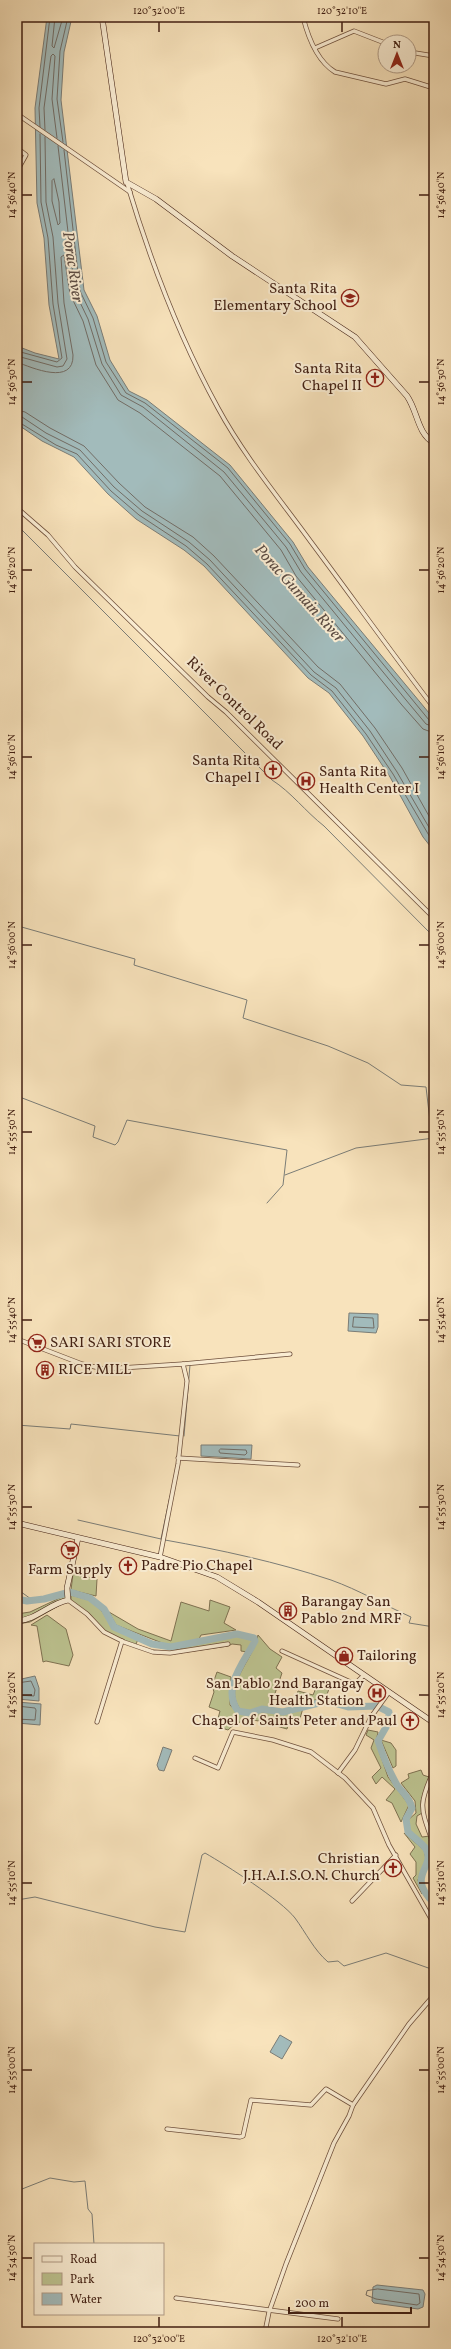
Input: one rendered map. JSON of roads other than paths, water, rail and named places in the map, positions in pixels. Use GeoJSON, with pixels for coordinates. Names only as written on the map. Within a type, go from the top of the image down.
{"type":"FeatureCollection","features":[{"type":"Feature","properties":{"kind":"street"},"geometry":{"type":"LineString","coordinates":[[102,17],[126,182],[143,236],[163,290],[218,407],[244,452],[434,708]]}},
{"type":"Feature","properties":{"kind":"street"},"geometry":{"type":"LineString","coordinates":[[303,17],[314,48],[328,68],[335,72],[386,84],[405,79],[434,88]]}},
{"type":"Feature","properties":{"kind":"street"},"geometry":{"type":"LineString","coordinates":[[314,48],[354,31],[377,40]]}},
{"type":"Feature","properties":{"kind":"street"},"geometry":{"type":"LineString","coordinates":[[417,53],[434,56]]}},
{"type":"Feature","properties":{"kind":"street"},"geometry":{"type":"LineString","coordinates":[[17,114],[34,124],[130,192]]}},
{"type":"Feature","properties":{"kind":"street"},"geometry":{"type":"LineString","coordinates":[[17,148],[26,155],[17,171]]}},
{"type":"Feature","properties":{"kind":"street"},"geometry":{"type":"LineString","coordinates":[[126,182],[156,200],[226,252],[355,338],[407,396],[413,405],[423,435],[434,443]]}},
{"type":"Feature","properties":{"kind":"street","name":"River Control Road"},"geometry":{"type":"LineString","coordinates":[[17,508],[48,536],[75,567],[208,697],[226,712],[434,918]]}},
{"type":"Feature","properties":{"kind":"street"},"geometry":{"type":"LineString","coordinates":[[17,1339],[82,1364],[104,1369],[183,1364],[290,1354]]}},
{"type":"Feature","properties":{"kind":"street"},"geometry":{"type":"LineString","coordinates":[[160,1557],[178,1458],[187,1381],[183,1364]]}},
{"type":"Feature","properties":{"kind":"street"},"geometry":{"type":"LineString","coordinates":[[178,1458],[298,1466]]}},
{"type":"Feature","properties":{"kind":"street"},"geometry":{"type":"LineString","coordinates":[[17,1523],[160,1557],[217,1577],[364,1675],[434,1724]]}},
{"type":"Feature","properties":{"kind":"street"},"geometry":{"type":"LineString","coordinates":[[78,1538],[67,1588],[68,1598],[87,1614],[104,1632],[122,1641],[164,1654],[228,1644]]}},
{"type":"Feature","properties":{"kind":"street"},"geometry":{"type":"LineString","coordinates":[[17,1621],[35,1616],[47,1608],[68,1598]]}},
{"type":"Feature","properties":{"kind":"street"},"geometry":{"type":"LineString","coordinates":[[97,1722],[122,1641]]}},
{"type":"Feature","properties":{"kind":"street"},"geometry":{"type":"LineString","coordinates":[[282,1651],[355,1684],[364,1675]]}},
{"type":"Feature","properties":{"kind":"street"},"geometry":{"type":"LineString","coordinates":[[338,1773],[355,1750],[371,1717],[378,1710],[389,1692]]}},
{"type":"Feature","properties":{"kind":"street"},"geometry":{"type":"LineString","coordinates":[[195,1758],[218,1768],[232,1732],[273,1740],[311,1752],[338,1773],[373,1808],[389,1845],[434,1924]]}},
{"type":"Feature","properties":{"kind":"street"},"geometry":{"type":"LineString","coordinates":[[434,1770],[424,1791],[422,1808],[434,1846]]}},
{"type":"Feature","properties":{"kind":"street"},"geometry":{"type":"LineString","coordinates":[[352,1901],[396,1855]]}},
{"type":"Feature","properties":{"kind":"street"},"geometry":{"type":"LineString","coordinates":[[265,2332],[270,2310],[334,2143],[349,2116],[353,2105],[408,2024],[434,1995]]}},
{"type":"Feature","properties":{"kind":"street"},"geometry":{"type":"LineString","coordinates":[[167,2130],[240,2137],[243,2136],[252,2100],[312,2105],[326,2089],[353,2105]]}},
{"type":"Feature","properties":{"kind":"street"},"geometry":{"type":"LineString","coordinates":[[176,2298],[338,2318]]}},
{"type":"Feature","properties":{"kind":"water"},"geometry":{"type":"Polygon","coordinates":[[[47,17],[72,17],[64,52],[61,100],[84,290],[97,316],[110,360],[129,391],[147,400],[230,465],[293,542],[308,567],[434,719],[434,851],[423,837],[390,777],[363,736],[329,693],[308,678],[204,566],[184,550],[136,519],[108,494],[74,457],[42,441],[17,424],[17,346],[35,353],[59,359],[49,305],[44,238],[37,203],[35,108],[47,17]]]}},
{"type":"Feature","properties":{"kind":"water"},"geometry":{"type":"Polygon","coordinates":[[[349,1313],[378,1314],[378,1327],[376,1333],[348,1331],[349,1313]]]}},
{"type":"Feature","properties":{"kind":"water"},"geometry":{"type":"Polygon","coordinates":[[[201,1445],[252,1445],[251,1459],[201,1456],[201,1445]]]}},
{"type":"Feature","properties":{"kind":"water"},"geometry":{"type":"Polygon","coordinates":[[[35,1676],[39,1688],[39,1701],[17,1699],[17,1680],[35,1676]]]}},
{"type":"Feature","properties":{"kind":"water"},"geometry":{"type":"Polygon","coordinates":[[[17,1702],[41,1704],[40,1725],[17,1723],[17,1702]]]}},
{"type":"Feature","properties":{"kind":"water"},"geometry":{"type":"Polygon","coordinates":[[[163,1747],[172,1750],[164,1771],[159,1770],[157,1765],[163,1747]]]}},
{"type":"Feature","properties":{"kind":"water"},"geometry":{"type":"Polygon","coordinates":[[[280,2035],[292,2042],[282,2059],[270,2052],[280,2035]]]}},
{"type":"Feature","properties":{"kind":"water"},"geometry":{"type":"Polygon","coordinates":[[[377,2285],[423,2290],[425,2294],[423,2307],[418,2309],[374,2303],[372,2301],[373,2287],[377,2285]]]}},
{"type":"Feature","properties":{"kind":"waterway"},"geometry":{"type":"LineString","coordinates":[[17,525],[272,780],[286,790],[324,826],[434,937]]}},
{"type":"Feature","properties":{"kind":"waterway"},"geometry":{"type":"LineString","coordinates":[[17,916],[19,918],[18,926],[135,959],[134,965],[247,1000],[243,1018],[328,1046],[368,1063],[401,1085],[426,1087],[432,1138]]}},
{"type":"Feature","properties":{"kind":"waterway"},"geometry":{"type":"LineString","coordinates":[[17,1096],[95,1126],[93,1137],[115,1145],[118,1142],[127,1120],[287,1150],[283,1185],[267,1203]]}},
{"type":"Feature","properties":{"kind":"waterway"},"geometry":{"type":"LineString","coordinates":[[285,1175],[356,1148],[434,1138]]}},
{"type":"Feature","properties":{"kind":"waterway"},"geometry":{"type":"LineString","coordinates":[[184,1436],[190,1365]]}},
{"type":"Feature","properties":{"kind":"waterway"},"geometry":{"type":"LineString","coordinates":[[17,1425],[70,1429],[71,1424],[180,1436]]}},
{"type":"Feature","properties":{"kind":"waterway"},"geometry":{"type":"LineString","coordinates":[[161,1539],[170,1496]]}},
{"type":"Feature","properties":{"kind":"waterway"},"geometry":{"type":"LineString","coordinates":[[78,1520],[161,1539]]}},
{"type":"Feature","properties":{"kind":"waterway"},"geometry":{"type":"LineString","coordinates":[[165,1540],[249,1557],[331,1580],[352,1588],[411,1617],[409,1623],[434,1627]]}},
{"type":"Feature","properties":{"kind":"waterway"},"geometry":{"type":"LineString","coordinates":[[17,1589],[31,1599],[38,1600]]}},
{"type":"Feature","properties":{"kind":"waterway"},"geometry":{"type":"LineString","coordinates":[[17,1599],[27,1601],[44,1599],[70,1592],[90,1598],[104,1609],[114,1627],[152,1644],[171,1647],[237,1634],[254,1638],[255,1641],[240,1666],[233,1684],[233,1702],[238,1711],[250,1713],[262,1709],[283,1712],[327,1701],[348,1707],[377,1706],[389,1712],[389,1722],[378,1741],[394,1780],[411,1804],[412,1808],[406,1819],[408,1832],[426,1849],[428,1856],[421,1879],[426,1893],[434,1903]]}},
{"type":"Feature","properties":{"kind":"waterway"},"geometry":{"type":"LineString","coordinates":[[17,1900],[35,1897],[155,1927],[185,1932],[202,1855],[205,1853],[253,1883],[278,1902],[295,1918],[318,1952],[328,1962],[338,1961],[344,1966],[386,1953],[434,1970]]}},
{"type":"Feature","properties":{"kind":"waterway"},"geometry":{"type":"LineString","coordinates":[[17,2053],[17,2071]]}},
{"type":"Feature","properties":{"kind":"waterway"},"geometry":{"type":"LineString","coordinates":[[17,2191],[50,2178],[74,2182],[85,2181],[88,2209],[92,2214],[94,2243]]}},
{"type":"Feature","properties":{"kind":"place","name":"Santa Rita Elementary School"},"geometry":{"type":"Point","coordinates":[350,298]}},
{"type":"Feature","properties":{"kind":"place","name":"Santa Rita Chapel II"},"geometry":{"type":"Point","coordinates":[375,378]}},
{"type":"Feature","properties":{"kind":"place","name":"Santa Rita Chapel I"},"geometry":{"type":"Point","coordinates":[273,770]}},
{"type":"Feature","properties":{"kind":"place","name":"Santa Rita Health Center I"},"geometry":{"type":"Point","coordinates":[306,781]}},
{"type":"Feature","properties":{"kind":"place","name":"SARI SARI STORE"},"geometry":{"type":"Point","coordinates":[37,1343]}},
{"type":"Feature","properties":{"kind":"place","name":"RICE MILL"},"geometry":{"type":"Point","coordinates":[45,1370]}},
{"type":"Feature","properties":{"kind":"place","name":"Farm Supply"},"geometry":{"type":"Point","coordinates":[70,1550]}},
{"type":"Feature","properties":{"kind":"place","name":"Padre Pio Chapel"},"geometry":{"type":"Point","coordinates":[128,1566]}},
{"type":"Feature","properties":{"kind":"place","name":"Barangay San Pablo 2nd MRF"},"geometry":{"type":"Point","coordinates":[288,1611]}},
{"type":"Feature","properties":{"kind":"place","name":"Tailoring"},"geometry":{"type":"Point","coordinates":[344,1656]}},
{"type":"Feature","properties":{"kind":"place","name":"San Pablo 2nd Barangay Health Station"},"geometry":{"type":"Point","coordinates":[377,1693]}},
{"type":"Feature","properties":{"kind":"place","name":"Chapel of Saints Peter and Paul"},"geometry":{"type":"Point","coordinates":[410,1721]}},
{"type":"Feature","properties":{"kind":"place","name":"Christian J.H.A.I.S.O.N. Church"},"geometry":{"type":"Point","coordinates":[393,1868]}},
{"type":"Feature","properties":{"kind":"water label","name":"Porac River"},"geometry":{"type":"Point","coordinates":[72,267]}},
{"type":"Feature","properties":{"kind":"water label","name":"Porac Gumain River"},"geometry":{"type":"Point","coordinates":[299,594]}}]}
